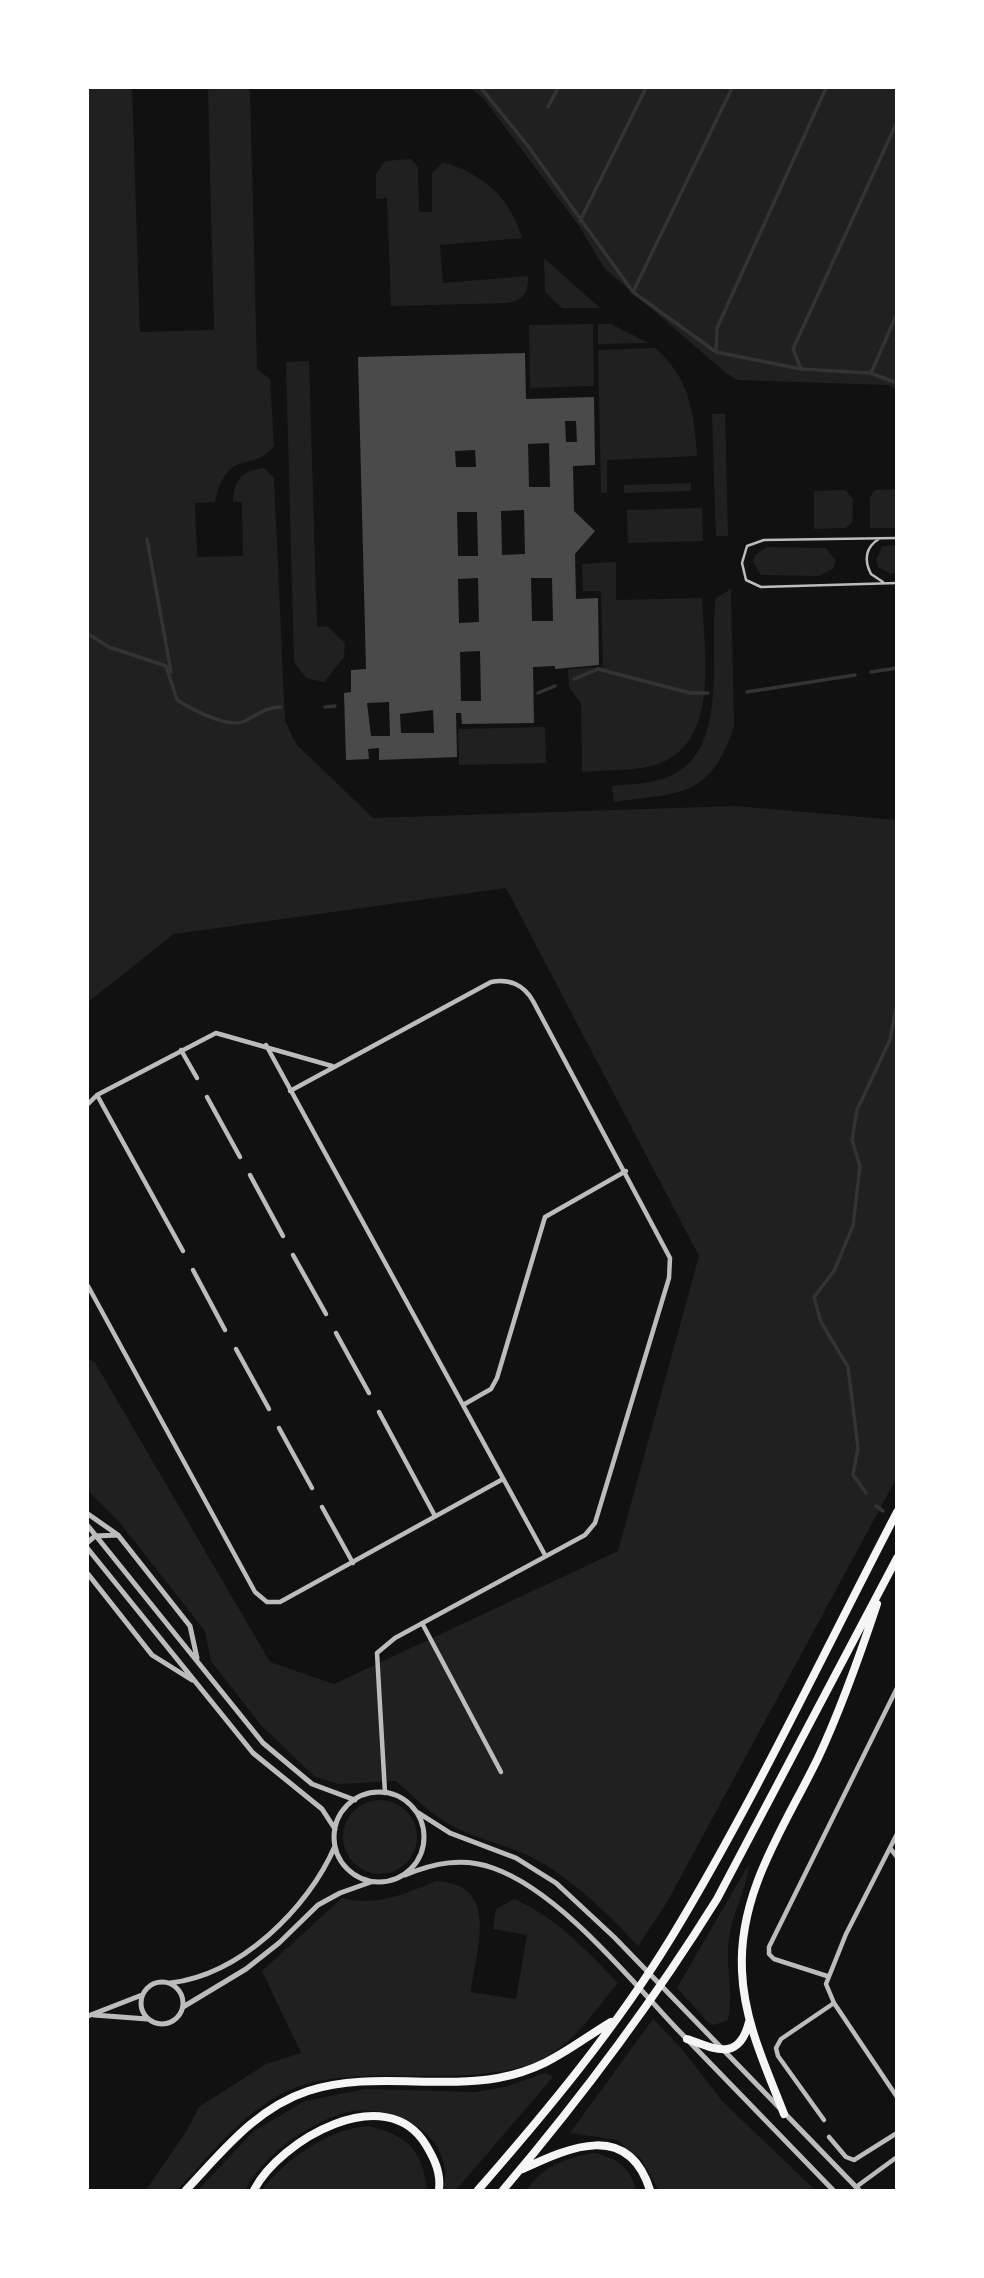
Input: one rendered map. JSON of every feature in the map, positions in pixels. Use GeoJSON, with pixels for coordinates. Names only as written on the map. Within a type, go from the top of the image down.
{"type":"FeatureCollection","features":[{"type":"Feature","properties":{"kind":"highway"},"geometry":{"type":"LineString","coordinates":[[478,2190],[616,2019],[670,1938],[741,1812],[897,1512]]}},
{"type":"Feature","properties":{"kind":"highway"},"geometry":{"type":"LineString","coordinates":[[503,2190],[621,2043],[686,1950],[717,1899],[897,1558]]}},
{"type":"Feature","properties":{"kind":"highway"},"geometry":{"type":"LineString","coordinates":[[784,2113],[749,2022],[743,1983],[744,1933],[756,1885],[828,1734],[885,1581]]}},
{"type":"Feature","properties":{"kind":"highway"},"geometry":{"type":"LineString","coordinates":[[186,2190],[247,2126],[268,2110],[309,2091],[368,2081],[498,2078],[552,2062],[616,2019]]}},
{"type":"Feature","properties":{"kind":"highway"},"geometry":{"type":"LineString","coordinates":[[687,2039],[723,2051],[738,2044],[749,2022]]}},
{"type":"Feature","properties":{"kind":"highway"},"geometry":{"type":"LineString","coordinates":[[254,2190],[286,2152],[314,2132],[354,2118],[374,2117],[390,2119],[419,2134],[439,2171],[439,2190]]}},
{"type":"Feature","properties":{"kind":"highway"},"geometry":{"type":"LineString","coordinates":[[520,2170],[581,2145],[600,2143],[626,2154],[636,2163],[650,2190]]}},
{"type":"Feature","properties":{"kind":"street"},"geometry":{"type":"LineString","coordinates":[[290,1091],[491,982],[515,984],[525,989],[533,1001],[667,1248],[669,1278],[599,1517],[585,1535],[422,1623],[383,1646],[376,1658],[386,1767],[385,1793]]}},
{"type":"Feature","properties":{"kind":"street"},"geometry":{"type":"LineString","coordinates":[[88,1104],[97,1095],[220,1032],[332,1066]]}},
{"type":"Feature","properties":{"kind":"street"},"geometry":{"type":"LineString","coordinates":[[265,1045],[545,1555]]}},
{"type":"Feature","properties":{"kind":"street"},"geometry":{"type":"LineString","coordinates":[[181,1050],[197,1078]]}},
{"type":"Feature","properties":{"kind":"street"},"geometry":{"type":"LineString","coordinates":[[97,1095],[183,1251]]}},
{"type":"Feature","properties":{"kind":"street"},"geometry":{"type":"LineString","coordinates":[[207,1097],[240,1157]]}},
{"type":"Feature","properties":{"kind":"street"},"geometry":{"type":"LineString","coordinates":[[463,1405],[491,1389],[497,1378],[545,1217],[626,1171]]}},
{"type":"Feature","properties":{"kind":"street"},"geometry":{"type":"LineString","coordinates":[[250,1175],[283,1236]]}},
{"type":"Feature","properties":{"kind":"street"},"geometry":{"type":"LineString","coordinates":[[293,1255],[326,1314]]}},
{"type":"Feature","properties":{"kind":"street"},"geometry":{"type":"LineString","coordinates":[[193,1270],[225,1330]]}},
{"type":"Feature","properties":{"kind":"street"},"geometry":{"type":"LineString","coordinates":[[88,1286],[260,1598],[267,1602],[280,1602],[503,1479]]}},
{"type":"Feature","properties":{"kind":"street"},"geometry":{"type":"LineString","coordinates":[[336,1334],[369,1393]]}},
{"type":"Feature","properties":{"kind":"street"},"geometry":{"type":"LineString","coordinates":[[236,1349],[269,1409]]}},
{"type":"Feature","properties":{"kind":"street"},"geometry":{"type":"LineString","coordinates":[[379,1412],[436,1516]]}},
{"type":"Feature","properties":{"kind":"street"},"geometry":{"type":"LineString","coordinates":[[279,1428],[312,1488]]}},
{"type":"Feature","properties":{"kind":"street"},"geometry":{"type":"LineString","coordinates":[[322,1507],[353,1563]]}},
{"type":"Feature","properties":{"kind":"street"},"geometry":{"type":"LineString","coordinates":[[88,1514],[118,1535],[190,1626],[197,1661]]}},
{"type":"Feature","properties":{"kind":"street"},"geometry":{"type":"LineString","coordinates":[[88,1526],[262,1743],[312,1784],[355,1800]]}},
{"type":"Feature","properties":{"kind":"street"},"geometry":{"type":"LineString","coordinates":[[88,1542],[96,1536],[118,1535]]}},
{"type":"Feature","properties":{"kind":"street"},"geometry":{"type":"LineString","coordinates":[[88,1549],[253,1753],[322,1809],[335,1829]]}},
{"type":"Feature","properties":{"kind":"street"},"geometry":{"type":"LineString","coordinates":[[88,1574],[152,1655],[197,1684]]}},
{"type":"Feature","properties":{"kind":"street"},"geometry":{"type":"LineString","coordinates":[[422,1623],[501,1772]]}},
{"type":"Feature","properties":{"kind":"street"},"geometry":{"type":"LineString","coordinates":[[827,1976],[774,1959],[769,1954],[769,1947],[897,1688]]}},
{"type":"Feature","properties":{"kind":"street"},"geometry":{"type":"LineString","coordinates":[[89,2015],[142,1995],[151,1985],[194,1980],[211,1973],[268,1934],[308,1896],[322,1875],[335,1846],[335,1829],[345,1807],[365,1794],[385,1793],[400,1797],[417,1812],[450,1833],[516,1858],[537,1870],[575,1899],[855,2189],[897,2157]]}},
{"type":"Feature","properties":{"kind":"street"},"geometry":{"type":"LineString","coordinates":[[405,1875],[415,1866],[424,1846],[423,1825],[417,1812]]}},
{"type":"Feature","properties":{"kind":"street"},"geometry":{"type":"LineString","coordinates":[[897,1834],[827,1976],[827,1989],[834,2003],[897,2096]]}},
{"type":"Feature","properties":{"kind":"street"},"geometry":{"type":"LineString","coordinates":[[335,1846],[348,1870],[371,1882],[383,1883],[446,1862],[493,1868],[538,1892],[604,1951],[833,2190]]}},
{"type":"Feature","properties":{"kind":"street"},"geometry":{"type":"LineString","coordinates":[[890,1847],[897,1857]]}},
{"type":"Feature","properties":{"kind":"street"},"geometry":{"type":"LineString","coordinates":[[183,2007],[254,1963],[318,1905],[340,1893],[371,1882]]}},
{"type":"Feature","properties":{"kind":"street"},"geometry":{"type":"LineString","coordinates":[[89,2015],[147,2019],[154,2023],[167,2024],[179,2017],[183,2007],[180,1991],[170,1983]]}},
{"type":"Feature","properties":{"kind":"street"},"geometry":{"type":"LineString","coordinates":[[142,1995],[141,2008],[147,2019]]}},
{"type":"Feature","properties":{"kind":"street"},"geometry":{"type":"LineString","coordinates":[[824,2120],[778,2056],[776,2048],[781,2039],[834,2003]]}},
{"type":"Feature","properties":{"kind":"street"},"geometry":{"type":"LineString","coordinates":[[829,2137],[846,2157],[854,2160],[897,2133]]}},
{"type":"Feature","properties":{"kind":"lane"},"geometry":{"type":"LineString","coordinates":[[882,537],[874,542],[866,558],[871,575],[886,583]]}},
{"type":"Feature","properties":{"kind":"lane"},"geometry":{"type":"LineString","coordinates":[[897,538],[764,540],[747,546],[742,563],[746,580],[761,587],[897,583]]}},
{"type":"Feature","properties":{"kind":"shaded area"},"geometry":{"type":"Polygon","coordinates":[[[88,88],[132,88],[140,332],[214,330],[208,88],[250,88],[257,369],[270,379],[274,446],[256,459],[233,467],[220,485],[215,502],[195,503],[197,557],[243,556],[242,502],[233,502],[235,487],[245,474],[264,468],[274,478],[285,721],[296,744],[373,818],[736,806],[896,820],[896,1479],[666,1904],[638,1946],[592,1900],[554,1870],[521,1853],[474,1836],[446,1822],[428,1810],[396,1781],[338,1784],[314,1776],[260,1724],[211,1661],[205,1631],[120,1523],[88,1491],[88,1360],[94,1361],[270,1662],[334,1684],[618,1551],[699,1256],[506,888],[174,934],[88,1002],[88,88]]]}},
{"type":"Feature","properties":{"kind":"shaded area"},"geometry":{"type":"Polygon","coordinates":[[[470,88],[896,88],[896,389],[887,385],[738,380],[726,373],[604,268],[579,226],[484,99],[470,88]]]}},
{"type":"Feature","properties":{"kind":"shaded area"},"geometry":{"type":"Polygon","coordinates":[[[411,159],[418,167],[419,212],[432,212],[432,173],[443,162],[483,181],[503,199],[522,238],[440,245],[443,283],[528,276],[526,291],[522,297],[508,303],[391,306],[387,198],[376,199],[376,174],[385,161],[411,159]]]}},
{"type":"Feature","properties":{"kind":"shaded area"},"geometry":{"type":"Polygon","coordinates":[[[544,258],[600,308],[562,308],[545,292],[544,258]]]}},
{"type":"Feature","properties":{"kind":"shaded area"},"geometry":{"type":"Polygon","coordinates":[[[593,324],[594,386],[530,388],[529,325],[593,324]]]}},
{"type":"Feature","properties":{"kind":"shaded area"},"geometry":{"type":"Polygon","coordinates":[[[598,324],[611,324],[649,343],[598,344],[598,324]]]}},
{"type":"Feature","properties":{"kind":"shaded area"},"geometry":{"type":"Polygon","coordinates":[[[655,348],[667,359],[683,384],[692,410],[697,456],[607,460],[607,493],[601,493],[598,350],[655,348]]]}},
{"type":"Feature","properties":{"kind":"shaded area"},"geometry":{"type":"Polygon","coordinates":[[[309,361],[317,626],[328,627],[345,643],[344,657],[324,682],[306,678],[294,662],[286,362],[309,361]]]}},
{"type":"Feature","properties":{"kind":"shaded area"},"geometry":{"type":"Polygon","coordinates":[[[712,414],[725,414],[728,536],[716,536],[712,414]]]}},
{"type":"Feature","properties":{"kind":"shaded area"},"geometry":{"type":"Polygon","coordinates":[[[691,483],[691,491],[624,493],[624,485],[691,483]]]}},
{"type":"Feature","properties":{"kind":"shaded area"},"geometry":{"type":"Polygon","coordinates":[[[896,489],[896,528],[870,528],[870,497],[875,490],[896,489]]]}},
{"type":"Feature","properties":{"kind":"shaded area"},"geometry":{"type":"Polygon","coordinates":[[[845,490],[853,499],[852,523],[845,528],[814,529],[814,491],[845,490]]]}},
{"type":"Feature","properties":{"kind":"shaded area"},"geometry":{"type":"Polygon","coordinates":[[[702,508],[703,541],[628,543],[627,510],[702,508]]]}},
{"type":"Feature","properties":{"kind":"shaded area"},"geometry":{"type":"Polygon","coordinates":[[[897,546],[896,573],[891,574],[878,567],[876,560],[882,547],[897,546]]]}},
{"type":"Feature","properties":{"kind":"shaded area"},"geometry":{"type":"Polygon","coordinates":[[[767,547],[826,548],[836,561],[833,569],[819,576],[761,575],[753,562],[755,555],[767,547]]]}},
{"type":"Feature","properties":{"kind":"shaded area"},"geometry":{"type":"Polygon","coordinates":[[[616,562],[616,600],[702,598],[706,672],[704,698],[698,721],[688,742],[671,758],[647,767],[582,772],[581,703],[569,687],[568,669],[603,667],[601,591],[583,591],[582,564],[616,562]]]}},
{"type":"Feature","properties":{"kind":"shaded area"},"geometry":{"type":"Polygon","coordinates":[[[731,589],[734,727],[724,751],[714,768],[689,788],[674,793],[614,802],[612,786],[665,778],[686,766],[700,748],[713,700],[716,598],[731,589]]]}},
{"type":"Feature","properties":{"kind":"shaded area"},"geometry":{"type":"Polygon","coordinates":[[[545,727],[546,763],[459,765],[458,729],[545,727]]]}},
{"type":"Feature","properties":{"kind":"shaded area"},"geometry":{"type":"Polygon","coordinates":[[[380,1800],[394,1803],[406,1811],[414,1823],[417,1837],[414,1851],[406,1863],[394,1871],[380,1874],[366,1871],[354,1863],[346,1851],[343,1837],[346,1823],[354,1811],[366,1803],[380,1800]]]}},
{"type":"Feature","properties":{"kind":"shaded area"},"geometry":{"type":"Polygon","coordinates":[[[749,1864],[729,1938],[728,2020],[714,2025],[708,2022],[677,1988],[749,1864]]]}},
{"type":"Feature","properties":{"kind":"shaded area"},"geometry":{"type":"Polygon","coordinates":[[[436,1881],[456,1885],[470,1894],[477,1906],[479,1939],[471,1992],[516,1999],[527,1935],[493,1929],[496,1909],[514,1899],[557,1925],[618,1983],[566,2043],[531,2064],[500,2072],[467,2075],[327,2079],[297,2087],[279,2095],[247,2118],[177,2190],[146,2190],[186,2132],[199,2107],[266,2064],[301,2053],[262,1971],[342,1898],[379,1900],[436,1881]]]}},
{"type":"Feature","properties":{"kind":"shaded area"},"geometry":{"type":"Polygon","coordinates":[[[653,2019],[681,2048],[723,2102],[815,2190],[659,2190],[639,2156],[636,2158],[618,2140],[570,2133],[653,2019]]]}},
{"type":"Feature","properties":{"kind":"shaded area"},"geometry":{"type":"Polygon","coordinates":[[[545,2073],[553,2077],[456,2190],[444,2190],[445,2169],[441,2154],[421,2129],[392,2114],[360,2110],[329,2118],[301,2133],[274,2153],[245,2190],[198,2190],[254,2131],[305,2101],[365,2089],[475,2092],[505,2087],[545,2073]]]}},
{"type":"Feature","properties":{"kind":"shaded area"},"geometry":{"type":"Polygon","coordinates":[[[369,2126],[394,2135],[411,2147],[421,2165],[427,2190],[262,2190],[283,2167],[310,2147],[339,2132],[369,2126]]]}},
{"type":"Feature","properties":{"kind":"shaded area"},"geometry":{"type":"Polygon","coordinates":[[[595,2153],[610,2158],[627,2170],[636,2190],[527,2190],[540,2175],[556,2164],[595,2153]]]}},
{"type":"Feature","properties":{"kind":"building"},"geometry":{"type":"Polygon","coordinates":[[[525,353],[526,399],[594,397],[595,465],[573,466],[574,511],[595,531],[575,554],[576,599],[598,598],[599,665],[555,669],[555,666],[533,667],[534,723],[462,724],[461,713],[456,713],[457,757],[379,760],[379,748],[368,749],[369,759],[346,760],[344,693],[351,692],[351,670],[366,669],[358,357],[525,353]],[[565,421],[566,442],[577,442],[576,421],[565,421]],[[549,443],[528,444],[529,487],[550,487],[549,443]],[[475,450],[455,451],[456,467],[476,467],[475,450]],[[524,510],[501,511],[502,555],[525,554],[524,510]],[[457,512],[458,556],[478,556],[477,512],[457,512]],[[478,578],[458,579],[459,623],[479,622],[478,578]],[[531,578],[532,621],[553,621],[552,578],[531,578]],[[480,651],[460,652],[461,701],[481,701],[480,651]],[[389,702],[367,703],[371,736],[390,736],[389,702]],[[433,710],[400,714],[401,733],[434,733],[433,710]]]}},
{"type":"Feature","properties":{"kind":"waterway"},"geometry":{"type":"LineString","coordinates":[[481,88],[528,146],[633,292],[716,352],[801,369],[870,373],[897,383]]}},
{"type":"Feature","properties":{"kind":"waterway"},"geometry":{"type":"LineString","coordinates":[[548,107],[558,88]]}},
{"type":"Feature","properties":{"kind":"waterway"},"geometry":{"type":"LineString","coordinates":[[580,221],[646,88]]}},
{"type":"Feature","properties":{"kind":"waterway"},"geometry":{"type":"LineString","coordinates":[[633,292],[732,88]]}},
{"type":"Feature","properties":{"kind":"waterway"},"geometry":{"type":"LineString","coordinates":[[716,352],[717,328],[826,88]]}},
{"type":"Feature","properties":{"kind":"waterway"},"geometry":{"type":"LineString","coordinates":[[801,369],[793,349],[897,122]]}},
{"type":"Feature","properties":{"kind":"waterway"},"geometry":{"type":"LineString","coordinates":[[871,373],[897,314]]}},
{"type":"Feature","properties":{"kind":"waterway"},"geometry":{"type":"LineString","coordinates":[[147,539],[171,672]]}},
{"type":"Feature","properties":{"kind":"waterway"},"geometry":{"type":"LineString","coordinates":[[88,634],[109,647],[166,666],[177,700],[210,717],[238,723],[281,707]]}},
{"type":"Feature","properties":{"kind":"waterway"},"geometry":{"type":"LineString","coordinates":[[871,672],[897,668]]}},
{"type":"Feature","properties":{"kind":"waterway"},"geometry":{"type":"LineString","coordinates":[[574,679],[598,669],[690,693],[708,693]]}},
{"type":"Feature","properties":{"kind":"waterway"},"geometry":{"type":"LineString","coordinates":[[747,692],[855,675]]}},
{"type":"Feature","properties":{"kind":"waterway"},"geometry":{"type":"LineString","coordinates":[[538,693],[555,686]]}},
{"type":"Feature","properties":{"kind":"waterway"},"geometry":{"type":"LineString","coordinates":[[325,707],[335,706]]}},
{"type":"Feature","properties":{"kind":"waterway"},"geometry":{"type":"LineString","coordinates":[[866,1493],[853,1475],[858,1448],[848,1367],[821,1322],[814,1297],[834,1271],[853,1226],[860,1166],[852,1140],[857,1110],[890,1040],[897,1003]]}},
{"type":"Feature","properties":{"kind":"waterway"},"geometry":{"type":"LineString","coordinates":[[876,1506],[883,1511]]}}]}
